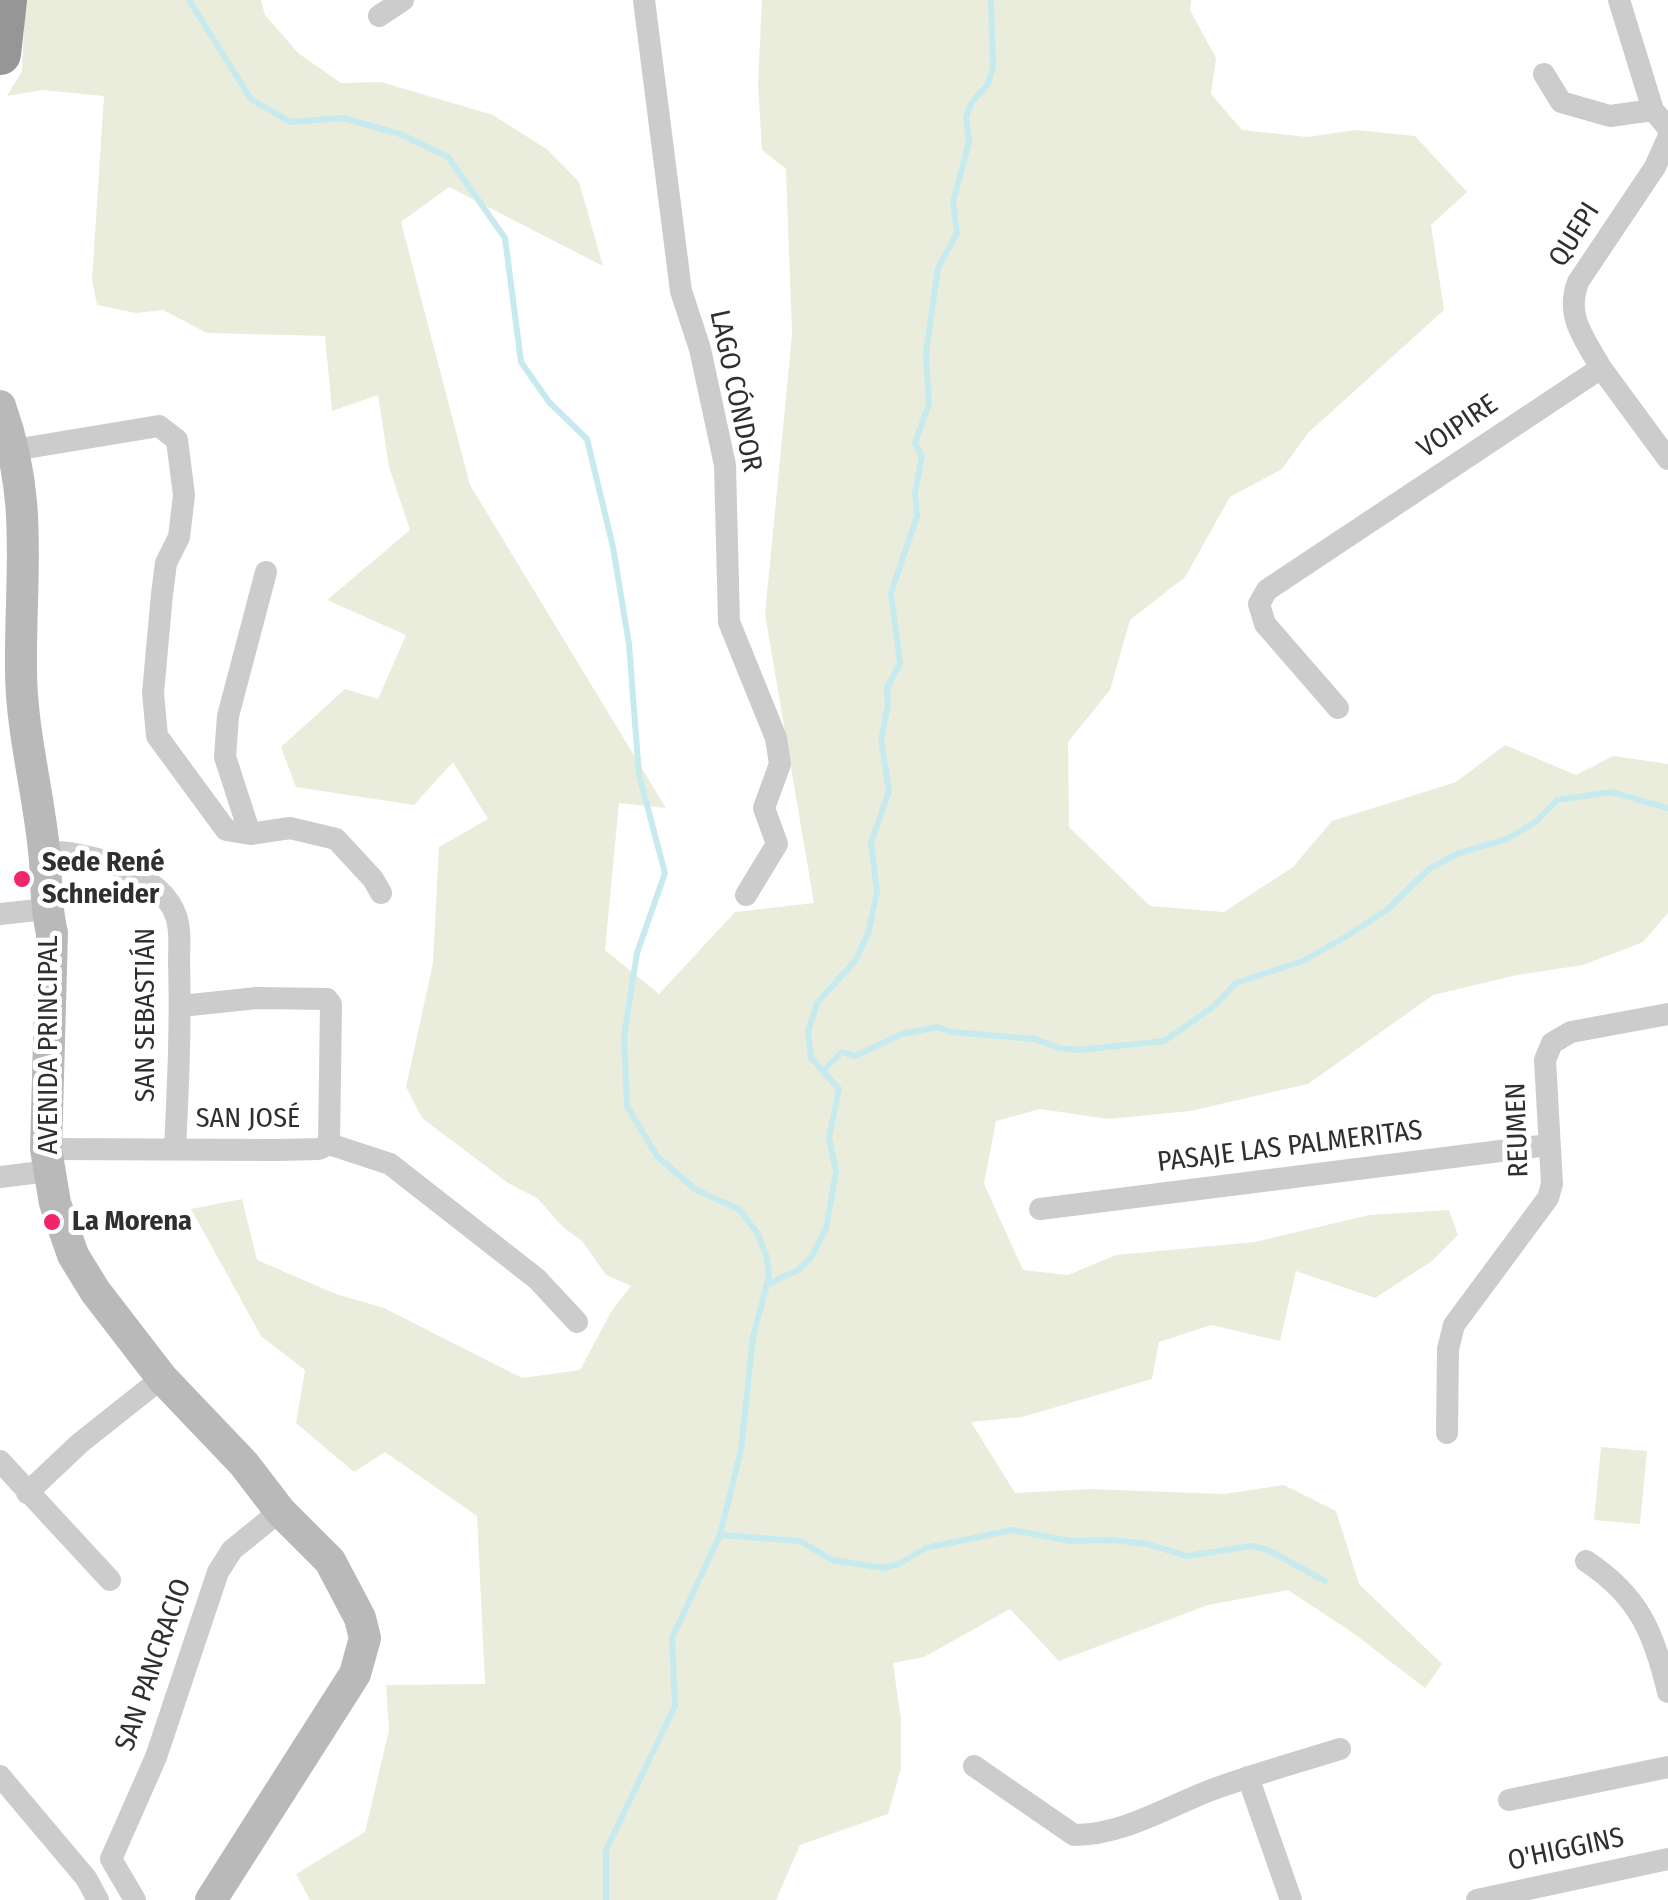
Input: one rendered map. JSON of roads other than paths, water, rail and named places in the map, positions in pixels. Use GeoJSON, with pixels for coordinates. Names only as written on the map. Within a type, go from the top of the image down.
{"type":"FeatureCollection","features":[{"type":"Feature","properties":{"kind":"highway"},"geometry":{"type":"LineString","coordinates":[[0,54],[6,0]]}},
{"type":"Feature","properties":{"kind":"street"},"geometry":{"type":"LineString","coordinates":[[379,16],[403,0]]}},
{"type":"Feature","properties":{"kind":"street","name":"LAGO CÓNDOR"},"geometry":{"type":"LineString","coordinates":[[644,0],[682,291],[700,348],[725,464],[729,622],[776,738],[780,764],[764,808],[776,844],[746,895]]}},
{"type":"Feature","properties":{"kind":"street"},"geometry":{"type":"LineString","coordinates":[[1544,74],[1561,102],[1610,116],[1660,119],[1619,0]]}},
{"type":"Feature","properties":{"kind":"street","name":"QUEPI"},"geometry":{"type":"LineString","coordinates":[[1601,368],[1576,325],[1573,296],[1578,282],[1655,167],[1668,138]]}},
{"type":"Feature","properties":{"kind":"street"},"geometry":{"type":"LineString","coordinates":[[1601,368],[1668,459]]}},
{"type":"Feature","properties":{"kind":"street","name":"VOIPIRE"},"geometry":{"type":"LineString","coordinates":[[1338,708],[1265,624],[1259,604],[1268,590],[1601,368]]}},
{"type":"Feature","properties":{"kind":"street","name":"AVENIDA PRINCIPAL"},"geometry":{"type":"LineString","coordinates":[[0,406],[22,483],[25,532],[21,674],[12,708],[44,852],[46,909],[52,933],[48,1160],[55,1203],[73,1255],[95,1291],[162,1378],[244,1464],[280,1511],[330,1561],[347,1588],[364,1638],[363,1654],[343,1695],[211,1900]]}},
{"type":"Feature","properties":{"kind":"street"},"geometry":{"type":"LineString","coordinates":[[14,450],[159,426],[177,440],[184,495],[179,537],[166,563],[162,594],[153,693],[157,736],[226,830],[250,834],[290,828],[336,840],[381,893]]}},
{"type":"Feature","properties":{"kind":"street"},"geometry":{"type":"LineString","coordinates":[[250,834],[225,757],[228,716],[266,572]]}},
{"type":"Feature","properties":{"kind":"street","name":"SAN SEBASTIÁN"},"geometry":{"type":"LineString","coordinates":[[44,852],[71,850],[146,880],[168,899],[178,919],[181,1006],[175,1149]]}},
{"type":"Feature","properties":{"kind":"street"},"geometry":{"type":"LineString","coordinates":[[0,914],[46,909]]}},
{"type":"Feature","properties":{"kind":"street"},"geometry":{"type":"LineString","coordinates":[[181,1006],[258,998],[327,999],[331,1004],[329,1144],[390,1164],[536,1279],[576,1322]]}},
{"type":"Feature","properties":{"kind":"street","name":"REUMEN"},"geometry":{"type":"LineString","coordinates":[[1448,1433],[1448,1349],[1454,1325],[1548,1198],[1552,1184],[1545,1060],[1552,1043],[1571,1032],[1668,1014]]}},
{"type":"Feature","properties":{"kind":"street","name":"SAN JOSÉ"},"geometry":{"type":"LineString","coordinates":[[0,1177],[48,1160],[175,1149],[319,1149],[329,1144]]}},
{"type":"Feature","properties":{"kind":"street","name":"PASAJE LAS PALMERITAS"},"geometry":{"type":"LineString","coordinates":[[1040,1208],[1548,1144]]}},
{"type":"Feature","properties":{"kind":"street"},"geometry":{"type":"LineString","coordinates":[[27,1492],[80,1443],[162,1378]]}},
{"type":"Feature","properties":{"kind":"street"},"geometry":{"type":"LineString","coordinates":[[0,1462],[110,1580]]}},
{"type":"Feature","properties":{"kind":"street","name":"SAN PANCRACIO"},"geometry":{"type":"LineString","coordinates":[[135,1900],[110,1859],[156,1757],[218,1572],[232,1550],[280,1511]]}},
{"type":"Feature","properties":{"kind":"street"},"geometry":{"type":"LineString","coordinates":[[1586,1561],[1616,1581],[1635,1604],[1659,1655],[1668,1692]]}},
{"type":"Feature","properties":{"kind":"street"},"geometry":{"type":"LineString","coordinates":[[974,1766],[1074,1835],[1090,1835],[1134,1823],[1248,1777],[1340,1749]]}},
{"type":"Feature","properties":{"kind":"street"},"geometry":{"type":"LineString","coordinates":[[1509,1800],[1668,1767]]}},
{"type":"Feature","properties":{"kind":"street"},"geometry":{"type":"LineString","coordinates":[[0,1776],[86,1878],[98,1900]]}},
{"type":"Feature","properties":{"kind":"street"},"geometry":{"type":"LineString","coordinates":[[1248,1777],[1291,1900]]}},
{"type":"Feature","properties":{"kind":"street","name":"O'HIGGINS"},"geometry":{"type":"LineString","coordinates":[[1477,1900],[1668,1859]]}},
{"type":"Feature","properties":{"kind":"waterway"},"geometry":{"type":"LineString","coordinates":[[189,0],[251,99],[290,122],[343,118],[400,134],[448,157],[505,238],[521,362],[549,402],[587,439],[613,547],[629,644],[639,775],[665,873],[637,953],[624,1036],[627,1106],[657,1156],[696,1190],[739,1209],[758,1234],[769,1277],[753,1337],[741,1450],[720,1535],[672,1638],[675,1706],[606,1850],[606,1900]]}},
{"type":"Feature","properties":{"kind":"waterway"},"geometry":{"type":"LineString","coordinates":[[766,1285],[798,1270],[810,1259],[826,1229],[836,1172],[829,1137],[839,1089],[811,1058],[808,1032],[817,1003],[855,961],[868,934],[877,892],[871,843],[889,791],[881,740],[887,688],[900,663],[891,593],[917,516],[915,493],[922,456],[915,443],[929,404],[926,353],[938,268],[957,233],[953,202],[969,142],[966,117],[972,102],[988,84],[993,67],[991,0]]}},
{"type":"Feature","properties":{"kind":"waterway"},"geometry":{"type":"LineString","coordinates":[[823,1071],[842,1052],[855,1056],[902,1034],[938,1027],[951,1032],[1035,1039],[1079,1050],[1164,1041],[1213,1007],[1236,983],[1303,961],[1387,910],[1429,869],[1459,853],[1507,839],[1537,821],[1557,800],[1611,792],[1668,808]]}},
{"type":"Feature","properties":{"kind":"waterway"},"geometry":{"type":"LineString","coordinates":[[720,1535],[800,1541],[832,1560],[883,1568],[899,1564],[926,1548],[1012,1530],[1070,1541],[1147,1544],[1187,1556],[1252,1546],[1268,1550],[1325,1581]]}},
{"type":"Feature","properties":{"kind":"place","name":"Sede René Schneider"},"geometry":{"type":"Point","coordinates":[22,879]}},
{"type":"Feature","properties":{"kind":"place","name":"La Morena"},"geometry":{"type":"Point","coordinates":[52,1222]}}]}
